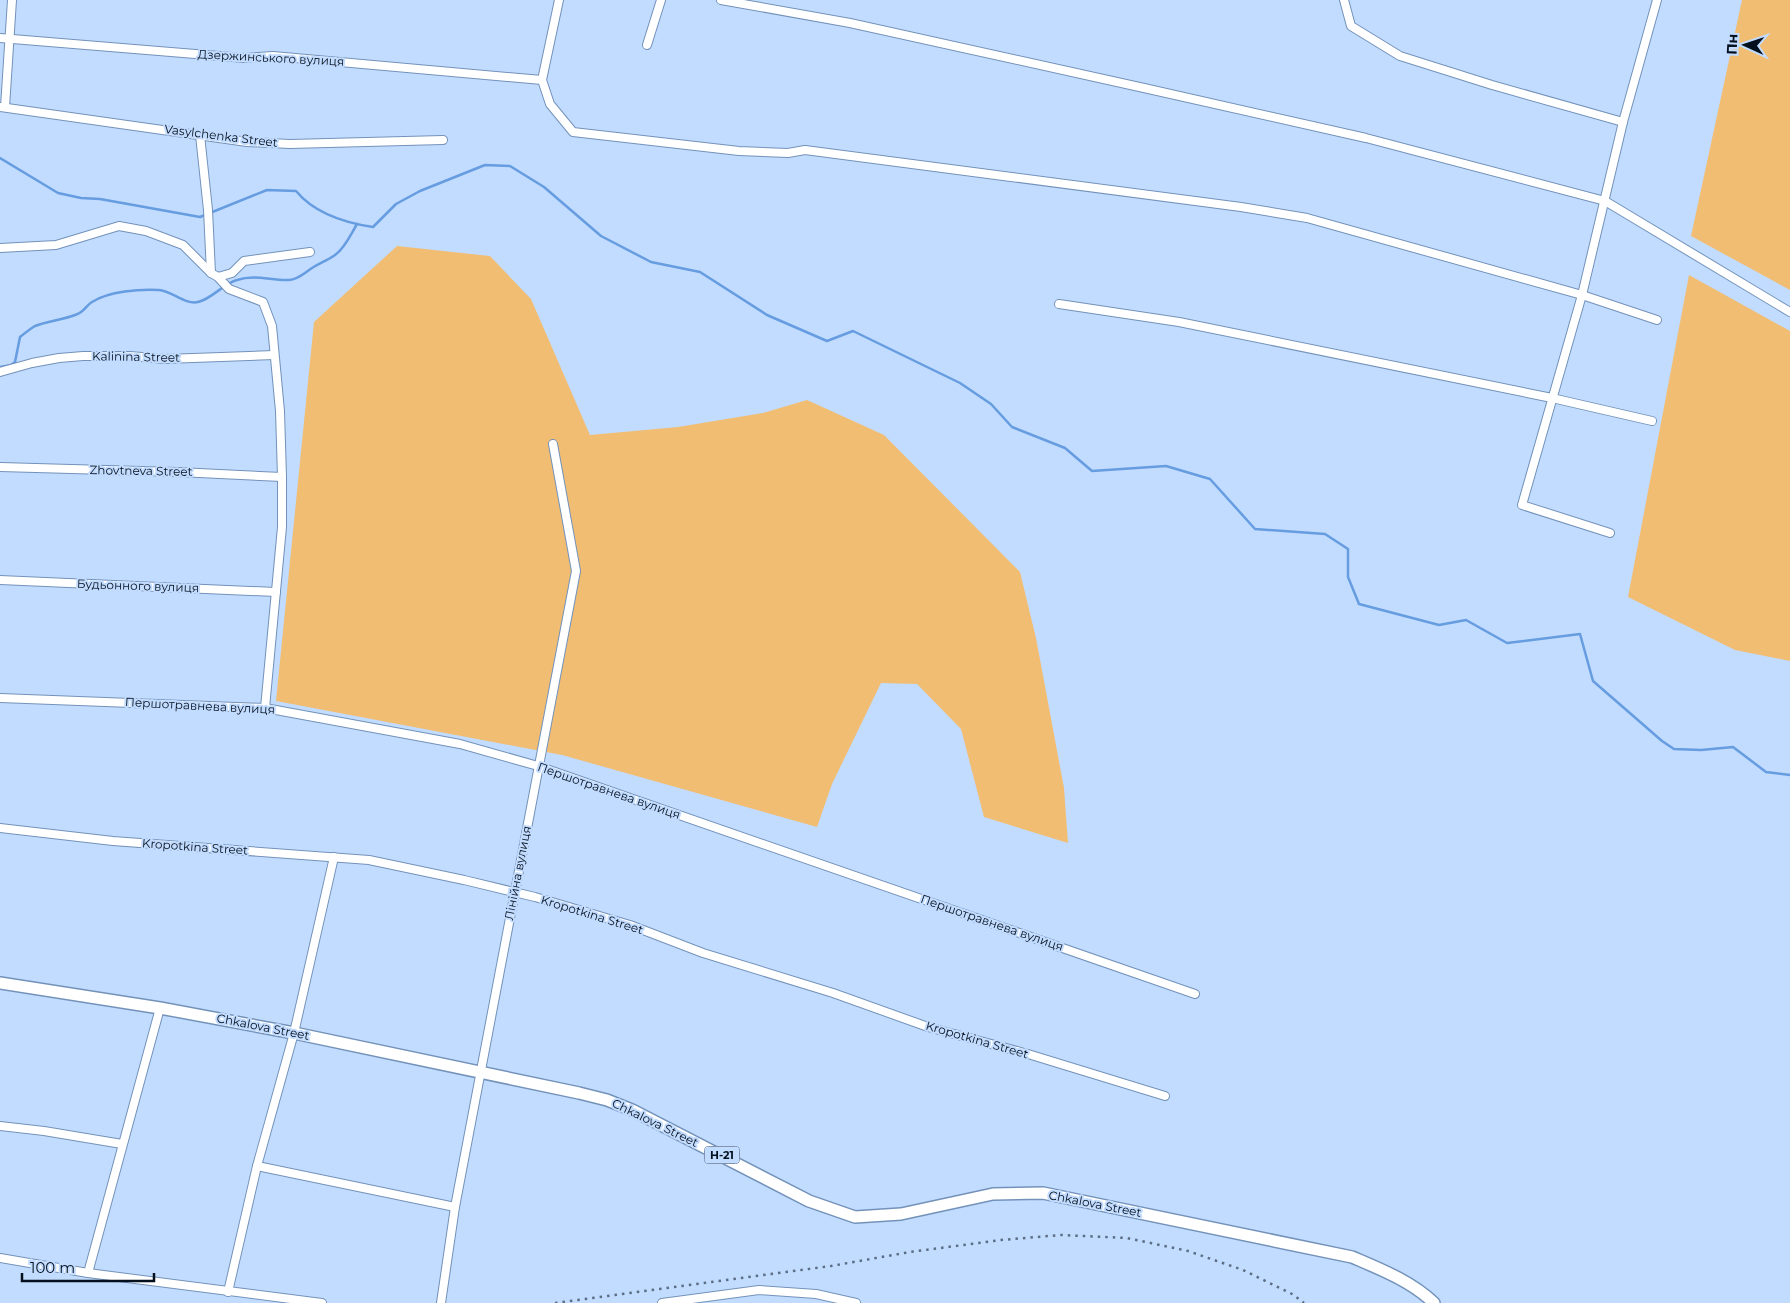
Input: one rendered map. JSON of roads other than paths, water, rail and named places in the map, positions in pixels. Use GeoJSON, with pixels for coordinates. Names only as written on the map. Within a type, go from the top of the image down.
{"type":"FeatureCollection","features":[{"type":"Feature","properties":{"kind":"main road","name":"Chkalova Street"},"geometry":{"type":"LineString","coordinates":[[0,983],[160,1008],[294,1032],[481,1071],[607,1100],[640,1114],[810,1201],[855,1217],[901,1214],[993,1194],[1043,1193],[1352,1257],[1388,1272],[1426,1295],[1434,1303]]}},
{"type":"Feature","properties":{"kind":"street"},"geometry":{"type":"LineString","coordinates":[[3,107],[12,0]]}},
{"type":"Feature","properties":{"kind":"street"},"geometry":{"type":"LineString","coordinates":[[559,0],[542,80],[550,104],[573,132],[739,151],[788,153],[805,150],[1307,218],[1582,295],[1657,320]]}},
{"type":"Feature","properties":{"kind":"street"},"geometry":{"type":"LineString","coordinates":[[648,45],[660,0]]}},
{"type":"Feature","properties":{"kind":"street"},"geometry":{"type":"LineString","coordinates":[[721,0],[850,23],[1366,138],[1605,201],[1790,312]]}},
{"type":"Feature","properties":{"kind":"street"},"geometry":{"type":"LineString","coordinates":[[1344,0],[1351,26],[1400,56],[1492,85],[1624,122]]}},
{"type":"Feature","properties":{"kind":"street"},"geometry":{"type":"LineString","coordinates":[[1610,533],[1522,505],[1582,295],[1624,122],[1657,0]]}},
{"type":"Feature","properties":{"kind":"street","name":"Дзержинського вулиця"},"geometry":{"type":"LineString","coordinates":[[0,38],[244,58],[273,56],[542,80]]}},
{"type":"Feature","properties":{"kind":"street","name":"Vasylchenka Street"},"geometry":{"type":"LineString","coordinates":[[3,107],[248,142],[290,144],[444,140]]}},
{"type":"Feature","properties":{"kind":"street"},"geometry":{"type":"LineString","coordinates":[[200,135],[215,275]]}},
{"type":"Feature","properties":{"kind":"street"},"geometry":{"type":"LineString","coordinates":[[0,248],[56,246],[119,226],[146,231],[183,245],[227,287],[262,302],[272,326],[280,411],[282,477],[282,528],[265,708]]}},
{"type":"Feature","properties":{"kind":"street"},"geometry":{"type":"LineString","coordinates":[[215,275],[232,273],[244,261],[310,252]]}},
{"type":"Feature","properties":{"kind":"street"},"geometry":{"type":"LineString","coordinates":[[1059,304],[1179,322],[1552,398],[1652,421]]}},
{"type":"Feature","properties":{"kind":"street","name":"Kalinina Street"},"geometry":{"type":"LineString","coordinates":[[0,372],[32,363],[83,356],[165,358],[274,355]]}},
{"type":"Feature","properties":{"kind":"street","name":"Лінійна вулиця"},"geometry":{"type":"LineString","coordinates":[[441,1303],[455,1207],[576,571],[553,444]]}},
{"type":"Feature","properties":{"kind":"street","name":"Zhovtneva Street"},"geometry":{"type":"LineString","coordinates":[[0,467],[282,477]]}},
{"type":"Feature","properties":{"kind":"street","name":"Будьонного вулиця"},"geometry":{"type":"LineString","coordinates":[[0,580],[276,592]]}},
{"type":"Feature","properties":{"kind":"street","name":"Першотравнева вулиця"},"geometry":{"type":"LineString","coordinates":[[0,698],[265,708],[460,744],[538,766],[1195,994]]}},
{"type":"Feature","properties":{"kind":"street","name":"Kropotkina Street"},"geometry":{"type":"LineString","coordinates":[[0,828],[123,841],[368,860],[515,892],[630,925],[703,952],[834,993],[928,1027],[1028,1054],[1165,1096]]}},
{"type":"Feature","properties":{"kind":"street"},"geometry":{"type":"LineString","coordinates":[[228,1292],[257,1166],[294,1032],[334,857]]}},
{"type":"Feature","properties":{"kind":"street"},"geometry":{"type":"LineString","coordinates":[[88,1274],[160,1008]]}},
{"type":"Feature","properties":{"kind":"street"},"geometry":{"type":"LineString","coordinates":[[0,1126],[122,1144]]}},
{"type":"Feature","properties":{"kind":"street"},"geometry":{"type":"LineString","coordinates":[[257,1166],[455,1207]]}},
{"type":"Feature","properties":{"kind":"street"},"geometry":{"type":"LineString","coordinates":[[0,1258],[88,1274],[322,1303]]}},
{"type":"Feature","properties":{"kind":"street"},"geometry":{"type":"LineString","coordinates":[[662,1303],[758,1290],[816,1294],[856,1303]]}},
{"type":"Feature","properties":{"kind":"waterway"},"geometry":{"type":"LineString","coordinates":[[0,158],[58,193],[81,198],[100,199],[200,217],[267,190],[296,191],[312,206],[332,216],[352,223],[373,227],[396,204],[420,191],[485,165],[510,166],[544,187],[601,236],[651,262],[700,272],[767,315],[827,341],[853,331],[960,383],[991,404],[1012,427],[1065,448],[1092,471],[1166,466],[1210,479],[1255,529],[1325,534],[1348,549],[1348,577],[1359,604],[1439,625],[1466,620],[1507,643],[1580,634],[1593,681],[1662,741],[1674,749],[1701,750],[1733,747],[1766,772],[1790,775]]}},
{"type":"Feature","properties":{"kind":"waterway"},"geometry":{"type":"LineString","coordinates":[[0,367],[11,365],[15,362],[20,337],[31,328],[78,314],[92,302],[107,295],[134,290],[159,290],[188,302],[198,302],[208,298],[227,284],[244,278],[289,280],[301,276],[339,252],[348,241],[357,224]]}},
{"type":"Feature","properties":{"kind":"railway"},"geometry":{"type":"LineString","coordinates":[[555,1303],[831,1266],[910,1252],[1001,1240],[1061,1235],[1127,1238],[1188,1251],[1243,1270],[1292,1294],[1304,1303]]}}]}
